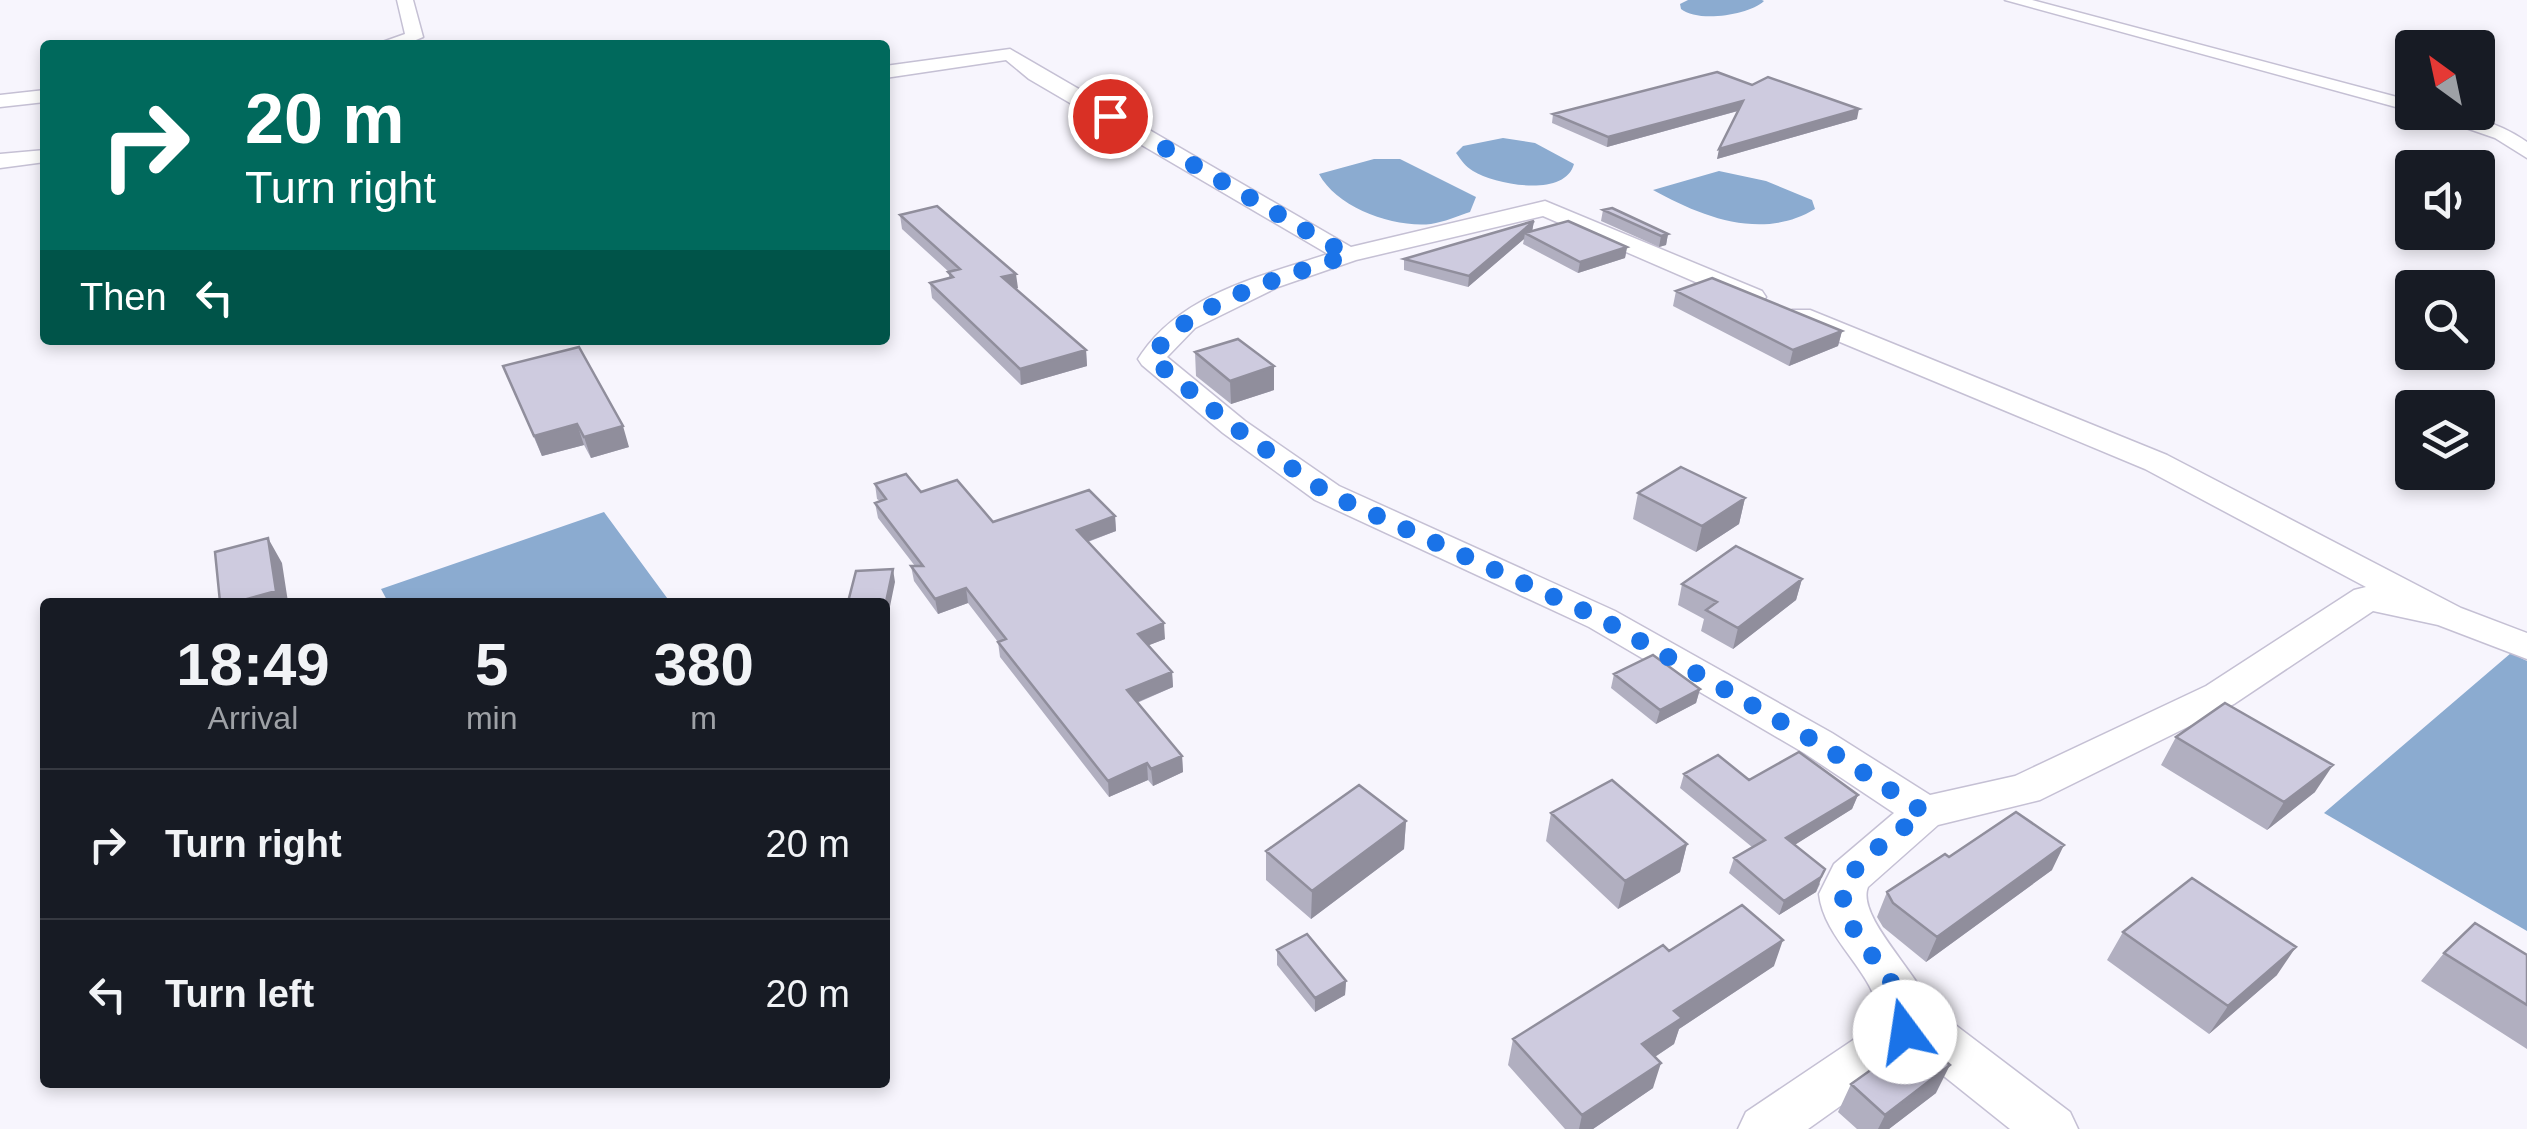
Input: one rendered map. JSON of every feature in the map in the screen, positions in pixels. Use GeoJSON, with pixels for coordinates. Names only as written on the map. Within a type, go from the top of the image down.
{"type":"FeatureCollection","features":[{"type":"Feature","properties":{"kind":"street"},"geometry":{"type":"LineString","coordinates":[[404,0],[414,38],[405,40]]}},
{"type":"Feature","properties":{"kind":"street"},"geometry":{"type":"LineString","coordinates":[[2013,0],[2178,46],[2290,70],[2395,102]]}},
{"type":"Feature","properties":{"kind":"street"},"geometry":{"type":"LineString","coordinates":[[890,71],[1010,54],[1036,74],[1348,255]]}},
{"type":"Feature","properties":{"kind":"street"},"geometry":{"type":"LineString","coordinates":[[0,101],[40,97]]}},
{"type":"Feature","properties":{"kind":"street"},"geometry":{"type":"LineString","coordinates":[[2489,130],[2502,134],[2527,152]]}},
{"type":"Feature","properties":{"kind":"street"},"geometry":{"type":"LineString","coordinates":[[0,161],[40,157]]}},
{"type":"Feature","properties":{"kind":"street"},"geometry":{"type":"LineString","coordinates":[[1924,812],[1818,743],[1602,619],[1327,493],[1234,427],[1152,359],[1157,347],[1183,325],[1225,301],[1348,255],[1545,208],[1647,255],[2156,462],[2448,616],[2527,647]]}},
{"type":"Feature","properties":{"kind":"street"},"geometry":{"type":"LineString","coordinates":[[1765,1129],[1905,1032],[1908,1018],[1904,1002],[1844,912],[1842,894],[1850,876],[1924,812],[2025,789],[2220,695],[2367,598],[2448,616]]}},
{"type":"Feature","properties":{"kind":"street"},"geometry":{"type":"LineString","coordinates":[[1908,1018],[2051,1129]]}},
{"type":"Feature","properties":{"kind":"water"},"geometry":{"type":"Polygon","coordinates":[[[1688,0],[1764,1],[1723,16],[1699,16],[1681,9],[1680,4],[1688,0]]]}},
{"type":"Feature","properties":{"kind":"water"},"geometry":{"type":"Polygon","coordinates":[[[1503,138],[1535,143],[1574,164],[1568,175],[1558,181],[1529,186],[1484,176],[1468,167],[1456,153],[1463,146],[1503,138]]]}},
{"type":"Feature","properties":{"kind":"water"},"geometry":{"type":"Polygon","coordinates":[[[1374,159],[1400,159],[1476,197],[1470,212],[1431,224],[1384,219],[1339,197],[1319,174],[1374,159]]]}},
{"type":"Feature","properties":{"kind":"water"},"geometry":{"type":"Polygon","coordinates":[[[1719,171],[1766,181],[1812,200],[1815,209],[1774,223],[1732,222],[1653,190],[1719,171]]]}},
{"type":"Feature","properties":{"kind":"water"},"geometry":{"type":"Polygon","coordinates":[[[604,512],[667,598],[386,598],[381,589],[604,512]]]}},
{"type":"Feature","properties":{"kind":"water"},"geometry":{"type":"Polygon","coordinates":[[[2511,653],[2527,661],[2527,931],[2324,813],[2511,653]]]}},
{"type":"Feature","properties":{"kind":"building"},"geometry":{"type":"Polygon","coordinates":[[[1717,72],[1752,85],[1768,77],[1859,109],[1719,149],[1743,101],[1608,137],[1553,114],[1717,72]]]}},
{"type":"Feature","properties":{"kind":"building"},"geometry":{"type":"Polygon","coordinates":[[[937,206],[1016,274],[1002,277],[1086,350],[1020,369],[930,283],[953,277],[948,272],[960,269],[900,215],[937,206]]]}},
{"type":"Feature","properties":{"kind":"building"},"geometry":{"type":"Polygon","coordinates":[[[1612,208],[1668,234],[1661,236],[1603,210],[1612,208]]]}},
{"type":"Feature","properties":{"kind":"building"},"geometry":{"type":"Polygon","coordinates":[[[1534,221],[1469,276],[1404,259],[1534,221]]]}},
{"type":"Feature","properties":{"kind":"building"},"geometry":{"type":"Polygon","coordinates":[[[1568,221],[1627,247],[1580,262],[1525,233],[1568,221]]]}},
{"type":"Feature","properties":{"kind":"building"},"geometry":{"type":"Polygon","coordinates":[[[1712,278],[1842,331],[1793,350],[1676,291],[1712,278]]]}},
{"type":"Feature","properties":{"kind":"building"},"geometry":{"type":"Polygon","coordinates":[[[1238,339],[1274,366],[1230,381],[1195,352],[1238,339]]]}},
{"type":"Feature","properties":{"kind":"building"},"geometry":{"type":"Polygon","coordinates":[[[579,347],[623,426],[584,437],[577,424],[534,436],[503,366],[579,347]]]}},
{"type":"Feature","properties":{"kind":"building"},"geometry":{"type":"Polygon","coordinates":[[[1681,467],[1745,498],[1702,526],[1638,493],[1681,467]]]}},
{"type":"Feature","properties":{"kind":"building"},"geometry":{"type":"Polygon","coordinates":[[[906,474],[921,492],[957,480],[993,522],[1089,490],[1115,516],[1077,530],[1164,623],[1138,634],[1172,672],[1127,690],[1182,756],[1151,769],[1147,763],[1108,781],[998,642],[1006,639],[966,588],[935,599],[911,566],[923,566],[875,503],[886,499],[875,484],[906,474]]]}},
{"type":"Feature","properties":{"kind":"building"},"geometry":{"type":"Polygon","coordinates":[[[268,538],[276,591],[251,598],[220,598],[215,552],[268,538]]]}},
{"type":"Feature","properties":{"kind":"building"},"geometry":{"type":"Polygon","coordinates":[[[1736,546],[1802,579],[1738,628],[1706,610],[1717,602],[1682,584],[1736,546]]]}},
{"type":"Feature","properties":{"kind":"building"},"geometry":{"type":"Polygon","coordinates":[[[893,569],[887,598],[849,598],[856,571],[893,569]]]}},
{"type":"Feature","properties":{"kind":"building"},"geometry":{"type":"Polygon","coordinates":[[[1653,655],[1700,689],[1660,710],[1614,674],[1653,655]]]}},
{"type":"Feature","properties":{"kind":"building"},"geometry":{"type":"Polygon","coordinates":[[[2225,703],[2333,765],[2284,802],[2176,737],[2225,703]]]}},
{"type":"Feature","properties":{"kind":"building"},"geometry":{"type":"Polygon","coordinates":[[[1799,752],[1858,795],[1786,838],[1825,869],[1821,877],[1784,901],[1734,858],[1765,840],[1684,774],[1718,755],[1749,780],[1799,752]]]}},
{"type":"Feature","properties":{"kind":"building"},"geometry":{"type":"Polygon","coordinates":[[[1612,780],[1687,844],[1625,881],[1551,813],[1612,780]]]}},
{"type":"Feature","properties":{"kind":"building"},"geometry":{"type":"Polygon","coordinates":[[[1359,785],[1406,821],[1312,891],[1266,851],[1359,785]]]}},
{"type":"Feature","properties":{"kind":"building"},"geometry":{"type":"Polygon","coordinates":[[[2016,812],[2064,845],[1937,937],[1893,903],[1887,892],[2016,812]]]}},
{"type":"Feature","properties":{"kind":"building"},"geometry":{"type":"Polygon","coordinates":[[[2192,878],[2296,947],[2228,1006],[2123,932],[2192,878]]]}},
{"type":"Feature","properties":{"kind":"building"},"geometry":{"type":"Polygon","coordinates":[[[1742,905],[1783,940],[1674,1011],[1682,1018],[1642,1044],[1661,1063],[1582,1115],[1513,1039],[1663,945],[1669,951],[1742,905]]]}},
{"type":"Feature","properties":{"kind":"building"},"geometry":{"type":"Polygon","coordinates":[[[2475,923],[2527,955],[2527,1005],[2444,953],[2475,923]]]}},
{"type":"Feature","properties":{"kind":"building"},"geometry":{"type":"Polygon","coordinates":[[[1307,934],[1346,981],[1315,998],[1277,950],[1307,934]]]}},
{"type":"Feature","properties":{"kind":"building"},"geometry":{"type":"Polygon","coordinates":[[[1917,1037],[1950,1065],[1885,1115],[1851,1084],[1917,1037]]]}},
{"type":"Feature","properties":{"kind":"route"},"geometry":{"type":"LineString","coordinates":[[1110,116],[1348,255],[1225,301],[1183,325],[1157,347],[1152,359],[1234,427],[1327,493],[1602,619],[1818,743],[1924,812],[1850,876],[1842,894],[1844,912],[1904,1002],[1908,1018],[1905,1032]]}}]}
